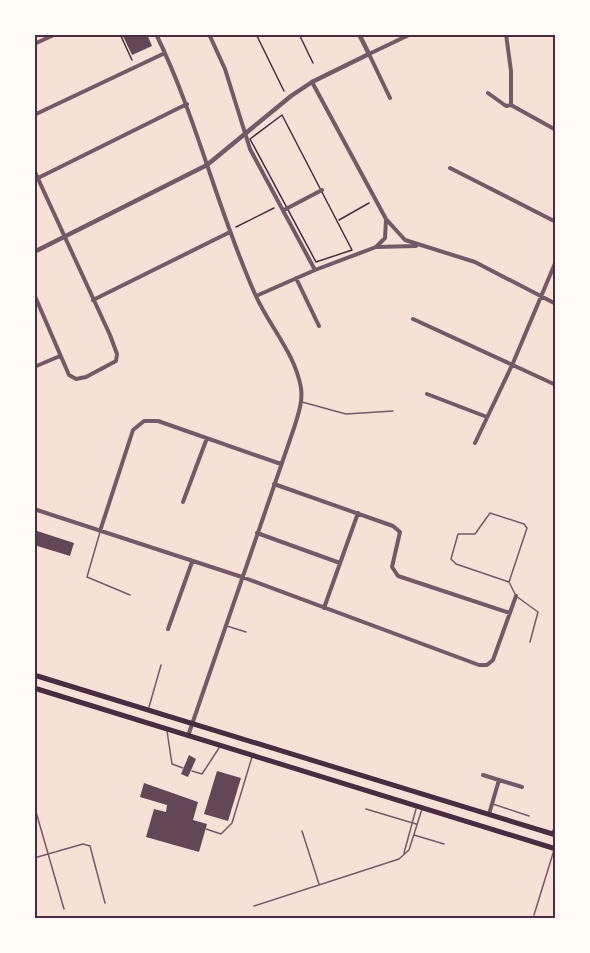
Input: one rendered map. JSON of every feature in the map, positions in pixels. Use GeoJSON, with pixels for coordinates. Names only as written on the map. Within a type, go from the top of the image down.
{"type":"FeatureCollection","features":[{"type":"Feature","properties":{"kind":"main road"},"geometry":{"type":"LineString","coordinates":[[34,675],[554,834]]}},
{"type":"Feature","properties":{"kind":"main road"},"geometry":{"type":"LineString","coordinates":[[34,688],[555,849]]}},
{"type":"Feature","properties":{"kind":"street"},"geometry":{"type":"LineString","coordinates":[[34,44],[56,34]]}},
{"type":"Feature","properties":{"kind":"street"},"geometry":{"type":"LineString","coordinates":[[156,34],[187,104],[230,231],[256,297],[282,341],[297,374],[302,402],[188,736]]}},
{"type":"Feature","properties":{"kind":"street"},"geometry":{"type":"LineString","coordinates":[[209,34],[225,69],[250,149],[286,209],[315,270]]}},
{"type":"Feature","properties":{"kind":"street"},"geometry":{"type":"LineString","coordinates":[[359,34],[390,98]]}},
{"type":"Feature","properties":{"kind":"street"},"geometry":{"type":"LineString","coordinates":[[34,252],[207,165],[312,82],[411,34]]}},
{"type":"Feature","properties":{"kind":"street"},"geometry":{"type":"LineString","coordinates":[[506,34],[511,70],[511,105]]}},
{"type":"Feature","properties":{"kind":"street"},"geometry":{"type":"LineString","coordinates":[[34,115],[165,53]]}},
{"type":"Feature","properties":{"kind":"street"},"geometry":{"type":"LineString","coordinates":[[312,82],[386,219],[398,234],[418,246]]}},
{"type":"Feature","properties":{"kind":"street"},"geometry":{"type":"LineString","coordinates":[[488,93],[506,106],[511,105],[555,130]]}},
{"type":"Feature","properties":{"kind":"street"},"geometry":{"type":"LineString","coordinates":[[36,179],[187,104]]}},
{"type":"Feature","properties":{"kind":"street"},"geometry":{"type":"LineString","coordinates":[[450,168],[555,222]]}},
{"type":"Feature","properties":{"kind":"street"},"geometry":{"type":"LineString","coordinates":[[34,170],[36,179],[66,236],[116,351],[117,357],[112,364],[86,377],[76,379],[69,375],[34,294]]}},
{"type":"Feature","properties":{"kind":"street"},"geometry":{"type":"LineString","coordinates":[[286,209],[322,190]]}},
{"type":"Feature","properties":{"kind":"street"},"geometry":{"type":"LineString","coordinates":[[376,247],[385,238],[386,219]]}},
{"type":"Feature","properties":{"kind":"street"},"geometry":{"type":"LineString","coordinates":[[93,300],[230,231]]}},
{"type":"Feature","properties":{"kind":"street"},"geometry":{"type":"LineString","coordinates":[[256,297],[315,270],[376,247],[418,246],[445,250],[475,262],[555,304]]}},
{"type":"Feature","properties":{"kind":"street"},"geometry":{"type":"LineString","coordinates":[[476,443],[513,363],[555,261]]}},
{"type":"Feature","properties":{"kind":"street"},"geometry":{"type":"LineString","coordinates":[[296,278],[319,326]]}},
{"type":"Feature","properties":{"kind":"street"},"geometry":{"type":"LineString","coordinates":[[34,313],[41,309]]}},
{"type":"Feature","properties":{"kind":"street"},"geometry":{"type":"LineString","coordinates":[[413,319],[513,363],[555,385]]}},
{"type":"Feature","properties":{"kind":"street"},"geometry":{"type":"LineString","coordinates":[[34,367],[60,356]]}},
{"type":"Feature","properties":{"kind":"street"},"geometry":{"type":"LineString","coordinates":[[427,394],[487,417]]}},
{"type":"Feature","properties":{"kind":"street"},"geometry":{"type":"LineString","coordinates":[[100,531],[133,430],[144,421],[158,421],[281,464]]}},
{"type":"Feature","properties":{"kind":"street"},"geometry":{"type":"LineString","coordinates":[[183,502],[207,438]]}},
{"type":"Feature","properties":{"kind":"street"},"geometry":{"type":"LineString","coordinates":[[274,484],[393,526],[400,532],[392,567],[398,576],[510,613]]}},
{"type":"Feature","properties":{"kind":"street"},"geometry":{"type":"LineString","coordinates":[[34,509],[243,578],[479,664],[490,663],[496,655],[516,596]]}},
{"type":"Feature","properties":{"kind":"street"},"geometry":{"type":"LineString","coordinates":[[324,608],[358,513]]}},
{"type":"Feature","properties":{"kind":"street"},"geometry":{"type":"LineString","coordinates":[[257,533],[340,564]]}},
{"type":"Feature","properties":{"kind":"street"},"geometry":{"type":"LineString","coordinates":[[168,629],[192,562]]}},
{"type":"Feature","properties":{"kind":"street"},"geometry":{"type":"LineString","coordinates":[[483,775],[522,787]]}},
{"type":"Feature","properties":{"kind":"street"},"geometry":{"type":"LineString","coordinates":[[489,814],[499,780]]}},
{"type":"Feature","properties":{"kind":"street"},"geometry":{"type":"LineString","coordinates":[[554,834],[555,826]]}},
{"type":"Feature","properties":{"kind":"lane"},"geometry":{"type":"LineString","coordinates":[[302,402],[346,414],[393,411]]}},
{"type":"Feature","properties":{"kind":"lane"},"geometry":{"type":"LineString","coordinates":[[509,582],[527,528],[524,524],[490,513],[475,534],[458,534],[451,559],[456,564],[509,582],[516,596],[538,612],[530,642]]}},
{"type":"Feature","properties":{"kind":"lane"},"geometry":{"type":"LineString","coordinates":[[100,531],[87,577],[130,595]]}},
{"type":"Feature","properties":{"kind":"lane"},"geometry":{"type":"LineString","coordinates":[[226,626],[246,632]]}},
{"type":"Feature","properties":{"kind":"lane"},"geometry":{"type":"LineString","coordinates":[[147,710],[161,665]]}},
{"type":"Feature","properties":{"kind":"lane"},"geometry":{"type":"LineString","coordinates":[[167,730],[172,764],[183,768]]}},
{"type":"Feature","properties":{"kind":"lane"},"geometry":{"type":"LineString","coordinates":[[192,771],[202,774],[221,746]]}},
{"type":"Feature","properties":{"kind":"lane"},"geometry":{"type":"LineString","coordinates":[[206,829],[221,834],[232,823],[253,756]]}},
{"type":"Feature","properties":{"kind":"lane"},"geometry":{"type":"LineString","coordinates":[[492,804],[529,816]]}},
{"type":"Feature","properties":{"kind":"lane"},"geometry":{"type":"LineString","coordinates":[[34,806],[64,909]]}},
{"type":"Feature","properties":{"kind":"lane"},"geometry":{"type":"LineString","coordinates":[[404,854],[403,848],[411,822],[419,807]]}},
{"type":"Feature","properties":{"kind":"lane"},"geometry":{"type":"LineString","coordinates":[[254,906],[399,859],[409,850],[417,824],[419,807]]}},
{"type":"Feature","properties":{"kind":"lane"},"geometry":{"type":"LineString","coordinates":[[366,809],[417,824]]}},
{"type":"Feature","properties":{"kind":"lane"},"geometry":{"type":"LineString","coordinates":[[302,831],[320,885]]}},
{"type":"Feature","properties":{"kind":"lane"},"geometry":{"type":"LineString","coordinates":[[413,835],[444,844]]}},
{"type":"Feature","properties":{"kind":"lane"},"geometry":{"type":"LineString","coordinates":[[34,858],[82,844],[90,846],[105,903]]}},
{"type":"Feature","properties":{"kind":"lane"},"geometry":{"type":"LineString","coordinates":[[534,915],[555,849]]}},
{"type":"Feature","properties":{"kind":"path"},"geometry":{"type":"LineString","coordinates":[[120,34],[132,60]]}},
{"type":"Feature","properties":{"kind":"path"},"geometry":{"type":"LineString","coordinates":[[256,34],[284,91]]}},
{"type":"Feature","properties":{"kind":"path"},"geometry":{"type":"LineString","coordinates":[[299,34],[313,63]]}},
{"type":"Feature","properties":{"kind":"path"},"geometry":{"type":"LineString","coordinates":[[282,115],[322,190],[352,250],[316,262],[250,139],[282,115]]}},
{"type":"Feature","properties":{"kind":"path"},"geometry":{"type":"LineString","coordinates":[[339,220],[371,202]]}},
{"type":"Feature","properties":{"kind":"path"},"geometry":{"type":"LineString","coordinates":[[230,231],[278,206]]}},
{"type":"Feature","properties":{"kind":"building"},"geometry":{"type":"Polygon","coordinates":[[[122,34],[147,34],[152,46],[132,55],[122,34]]]}},
{"type":"Feature","properties":{"kind":"building"},"geometry":{"type":"Polygon","coordinates":[[[34,530],[74,543],[70,556],[34,545],[34,530]]]}},
{"type":"Feature","properties":{"kind":"building"},"geometry":{"type":"Polygon","coordinates":[[[189,755],[196,759],[188,777],[181,774],[189,755]]]}},
{"type":"Feature","properties":{"kind":"building"},"geometry":{"type":"Polygon","coordinates":[[[217,771],[241,778],[228,821],[204,814],[217,771]]]}},
{"type":"Feature","properties":{"kind":"building"},"geometry":{"type":"Polygon","coordinates":[[[144,783],[198,802],[193,820],[207,824],[199,852],[146,837],[154,809],[166,812],[167,805],[140,797],[144,783]]]}}]}
